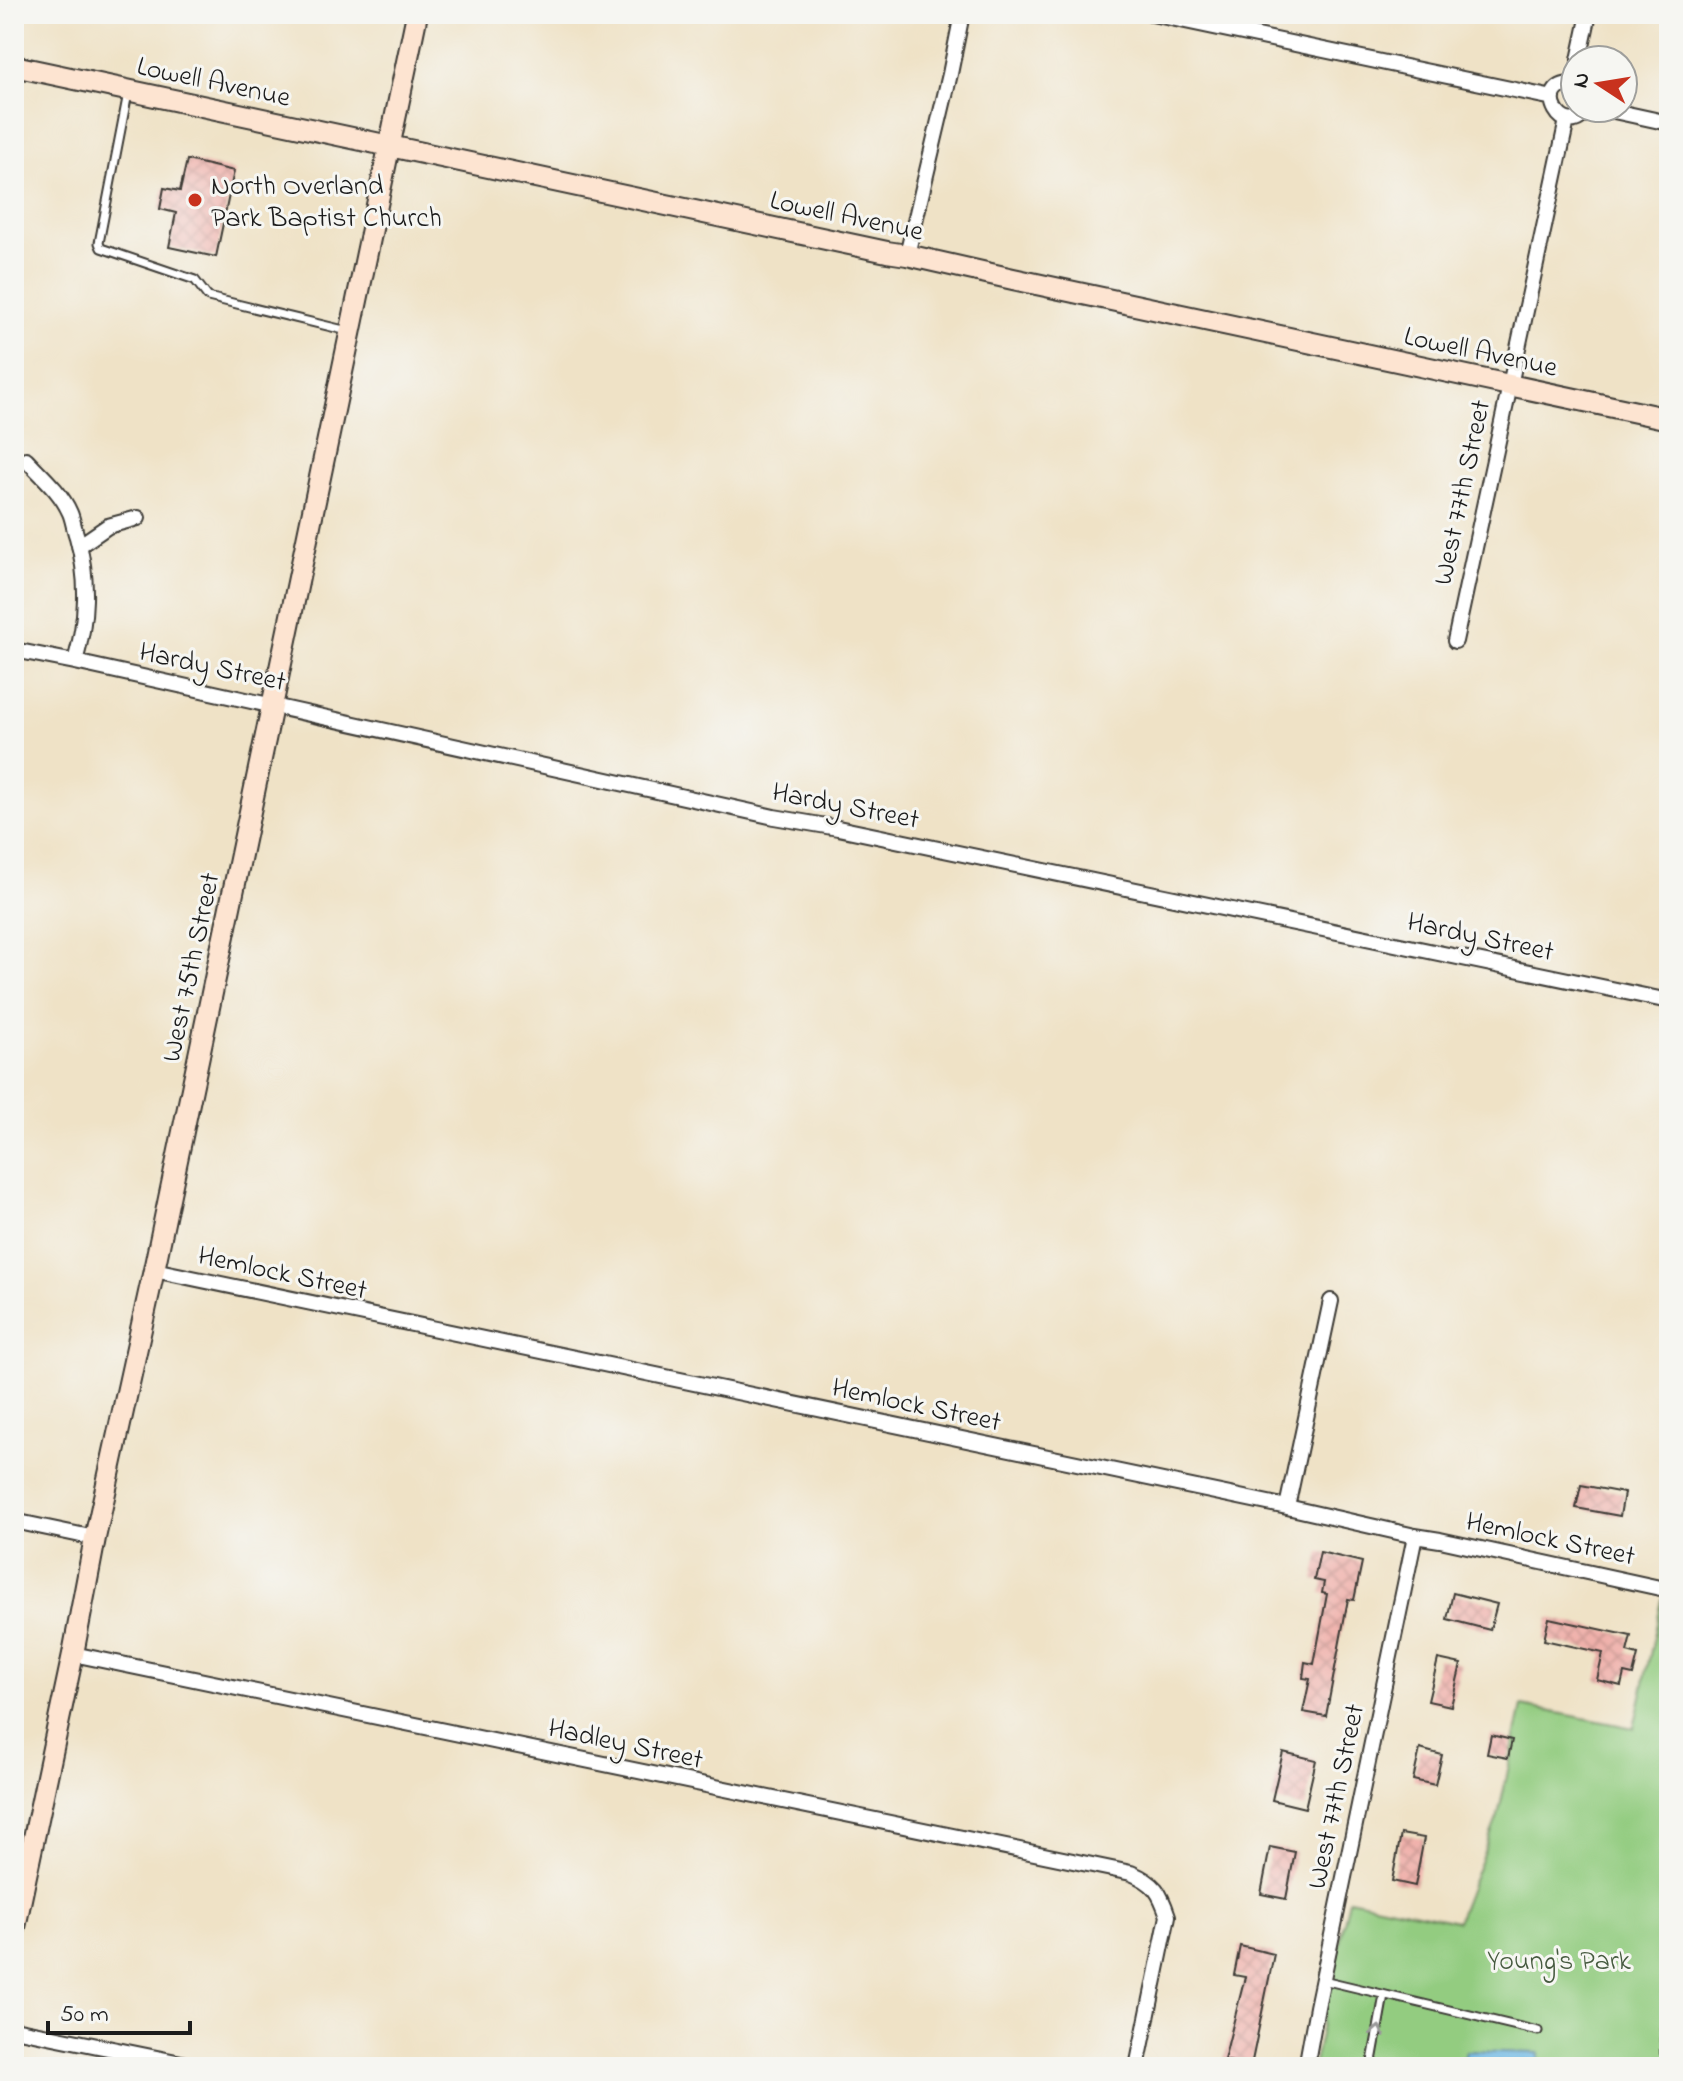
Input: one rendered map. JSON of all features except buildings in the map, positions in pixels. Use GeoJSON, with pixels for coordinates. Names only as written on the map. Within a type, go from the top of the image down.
{"type":"FeatureCollection","features":[{"type":"Feature","properties":{"kind":"main road","name":"West 75th Street"},"geometry":{"type":"LineString","coordinates":[[14,1932],[417,14]]}},
{"type":"Feature","properties":{"kind":"main road","name":"Lowell Avenue"},"geometry":{"type":"LineString","coordinates":[[14,66],[1669,419]]}},
{"type":"Feature","properties":{"kind":"street"},"geometry":{"type":"LineString","coordinates":[[907,255],[962,14]]}},
{"type":"Feature","properties":{"kind":"street"},"geometry":{"type":"LineString","coordinates":[[1152,14],[1553,98]]}},
{"type":"Feature","properties":{"kind":"street"},"geometry":{"type":"LineString","coordinates":[[1582,44],[1589,14]]}},
{"type":"Feature","properties":{"kind":"street"},"geometry":{"type":"LineString","coordinates":[[1559,88],[1553,98],[1554,109],[1559,115]]}},
{"type":"Feature","properties":{"kind":"street"},"geometry":{"type":"LineString","coordinates":[[1639,116],[1669,123]]}},
{"type":"Feature","properties":{"kind":"street","name":"West 77th Street"},"geometry":{"type":"LineString","coordinates":[[1455,641],[1566,124]]}},
{"type":"Feature","properties":{"kind":"street"},"geometry":{"type":"LineString","coordinates":[[26,459],[53,488],[69,512],[79,546],[84,567],[85,613],[75,662]]}},
{"type":"Feature","properties":{"kind":"street"},"geometry":{"type":"LineString","coordinates":[[79,546],[108,526],[138,518]]}},
{"type":"Feature","properties":{"kind":"street","name":"Hardy Street"},"geometry":{"type":"LineString","coordinates":[[14,650],[774,817],[1669,1001]]}},
{"type":"Feature","properties":{"kind":"street","name":"Hemlock Street"},"geometry":{"type":"LineString","coordinates":[[154,1270],[1669,1590]]}},
{"type":"Feature","properties":{"kind":"street"},"geometry":{"type":"LineString","coordinates":[[1287,1507],[1331,1301]]}},
{"type":"Feature","properties":{"kind":"street"},"geometry":{"type":"LineString","coordinates":[[14,1521],[95,1538]]}},
{"type":"Feature","properties":{"kind":"street","name":"West 77th Street"},"geometry":{"type":"LineString","coordinates":[[1306,2067],[1415,1536]]}},
{"type":"Feature","properties":{"kind":"street","name":"Hadley Street"},"geometry":{"type":"LineString","coordinates":[[73,1654],[1131,1873],[1148,1880],[1161,1896],[1168,1916],[1137,2067]]}},
{"type":"Feature","properties":{"kind":"street"},"geometry":{"type":"LineString","coordinates":[[14,2029],[201,2067]]}},
{"type":"Feature","properties":{"kind":"lane"},"geometry":{"type":"LineString","coordinates":[[128,91],[99,243],[101,248],[195,280],[208,297],[350,331]]}},
{"type":"Feature","properties":{"kind":"lane"},"geometry":{"type":"LineString","coordinates":[[1322,1980],[1538,2031]]}},
{"type":"Feature","properties":{"kind":"lane"},"geometry":{"type":"LineString","coordinates":[[1371,2067],[1384,1995]]}},
{"type":"Feature","properties":{"kind":"path"},"geometry":{"type":"LineString","coordinates":[[1661,2067],[1660,2021],[1669,1953]]}},
{"type":"Feature","properties":{"kind":"path"},"geometry":{"type":"LineString","coordinates":[[1660,2021],[1669,2023]]}},
{"type":"Feature","properties":{"kind":"green space","name":"Young's Park"},"geometry":{"type":"Polygon","coordinates":[[[1662,1600],[1669,1602],[1669,2067],[1313,2067],[1349,1899],[1457,1921],[1498,1816],[1522,1706],[1634,1728],[1662,1600]]]}},
{"type":"Feature","properties":{"kind":"water"},"geometry":{"type":"Polygon","coordinates":[[[1466,2051],[1539,2053],[1538,2067],[1462,2067],[1466,2051]]]}},
{"type":"Feature","properties":{"kind":"place","name":"North Overland Park Baptist Church"},"geometry":{"type":"Point","coordinates":[195,200]}}]}
